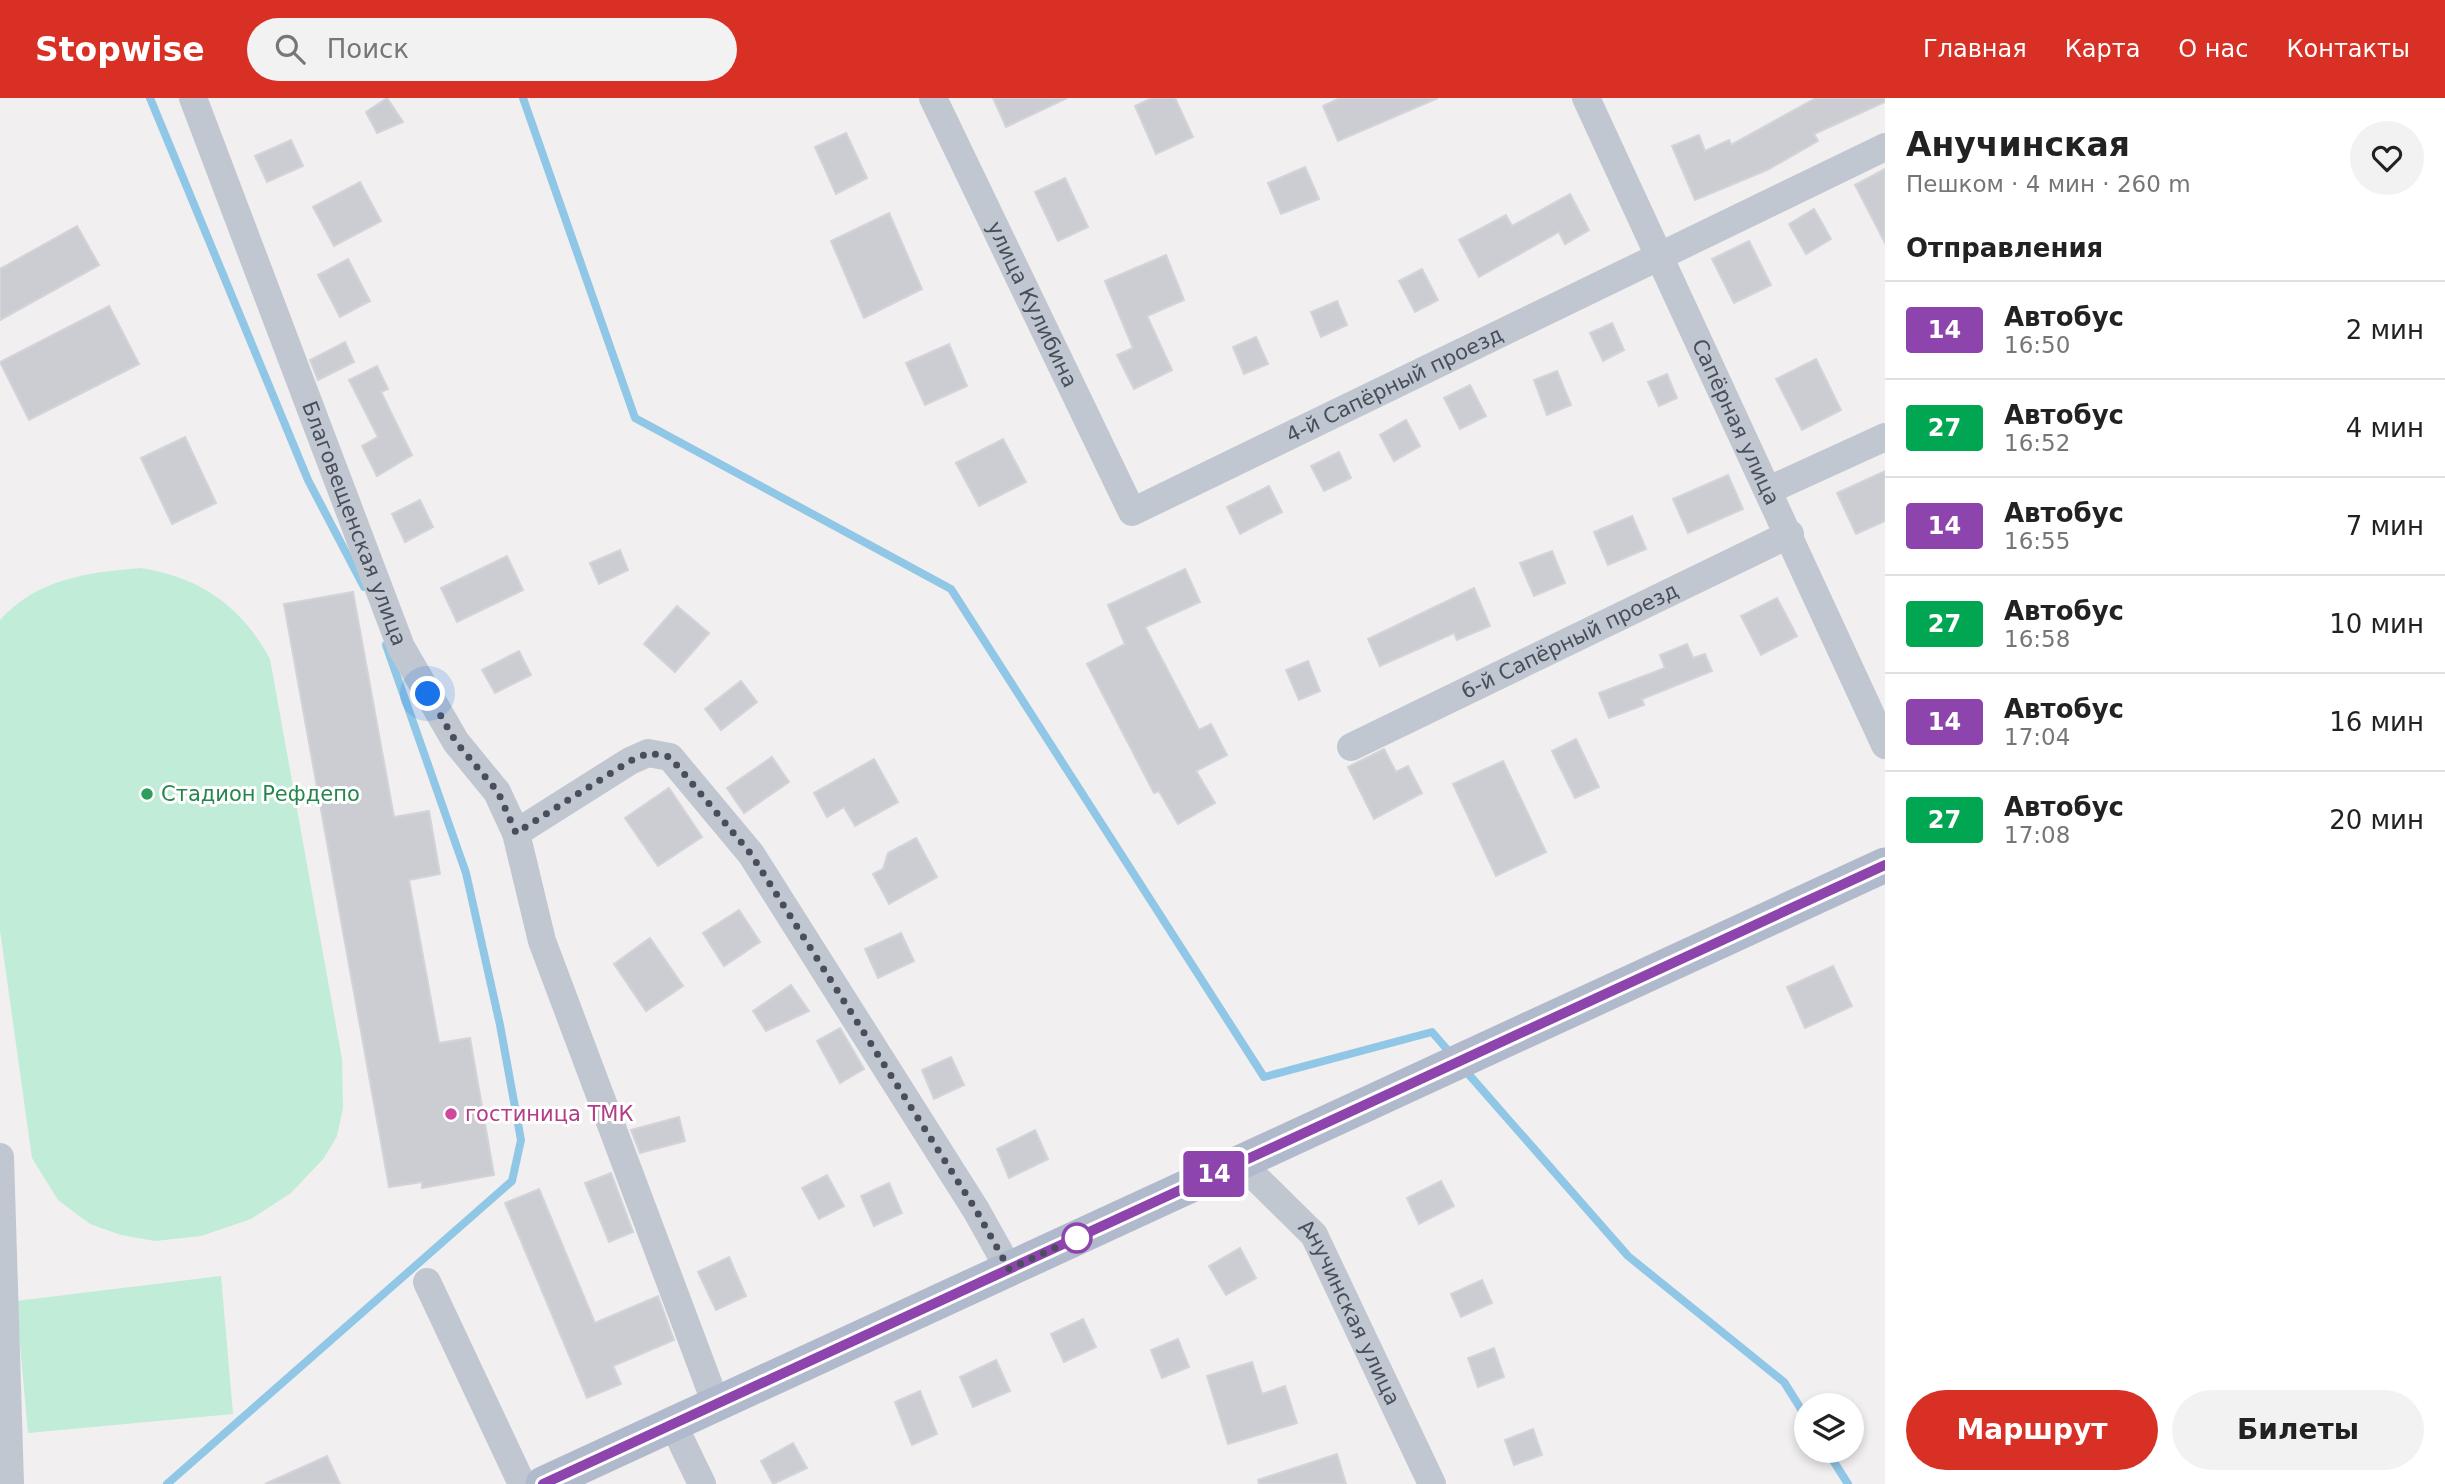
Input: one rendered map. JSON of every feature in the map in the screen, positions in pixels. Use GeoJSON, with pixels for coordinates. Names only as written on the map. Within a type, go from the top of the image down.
{"type":"FeatureCollection","features":[{"type":"Feature","properties":{"kind":"main road"},"geometry":{"type":"LineString","coordinates":[[543,1484],[1885,865]]}},
{"type":"Feature","properties":{"kind":"street","name":"Благовещенская улица"},"geometry":{"type":"LineString","coordinates":[[193,98],[401,647],[456,742],[498,792],[516,833],[542,941],[716,1404]]}},
{"type":"Feature","properties":{"kind":"street","name":"улица Кулибина"},"geometry":{"type":"LineString","coordinates":[[933,98],[1132,512]]}},
{"type":"Feature","properties":{"kind":"street","name":"Сапёрная улица"},"geometry":{"type":"LineString","coordinates":[[1586,98],[1658,258],[1790,534],[1885,745]]}},
{"type":"Feature","properties":{"kind":"street","name":"4-й Сапёрный проезд"},"geometry":{"type":"LineString","coordinates":[[1132,512],[1885,147]]}},
{"type":"Feature","properties":{"kind":"street"},"geometry":{"type":"LineString","coordinates":[[1769,490],[1885,437]]}},
{"type":"Feature","properties":{"kind":"street","name":"6-й Сапёрный проезд"},"geometry":{"type":"LineString","coordinates":[[1351,747],[1790,534]]}},
{"type":"Feature","properties":{"kind":"street"},"geometry":{"type":"LineString","coordinates":[[516,833],[630,761],[649,753],[670,757],[751,854],[969,1199],[1009,1269]]}},
{"type":"Feature","properties":{"kind":"street"},"geometry":{"type":"LineString","coordinates":[[1,1157],[10,1484]]}},
{"type":"Feature","properties":{"kind":"street","name":"Анучинская улица"},"geometry":{"type":"LineString","coordinates":[[1240,1162],[1314,1235],[1432,1484]]}},
{"type":"Feature","properties":{"kind":"street"},"geometry":{"type":"LineString","coordinates":[[427,1282],[522,1484]]}},
{"type":"Feature","properties":{"kind":"street"},"geometry":{"type":"LineString","coordinates":[[673,1423],[702,1484]]}},
{"type":"Feature","properties":{"kind":"green space","name":"Стадион Рефдепо"},"geometry":{"type":"Polygon","coordinates":[[[140,568],[182,579],[217,597],[246,624],[270,659],[342,1059],[343,1108],[337,1136],[324,1158],[291,1193],[251,1219],[201,1236],[155,1241],[121,1235],[90,1224],[58,1200],[32,1158],[0,930],[0,620],[30,595],[47,586],[101,572],[140,568]]]}},
{"type":"Feature","properties":{"kind":"green space"},"geometry":{"type":"Polygon","coordinates":[[[221,1276],[233,1414],[28,1433],[16,1301],[221,1276]]]}},
{"type":"Feature","properties":{"kind":"building"},"geometry":{"type":"Polygon","coordinates":[[[387,98],[403,122],[377,133],[366,112],[387,98]]]}},
{"type":"Feature","properties":{"kind":"building"},"geometry":{"type":"Polygon","coordinates":[[[993,98],[1067,98],[1006,127],[993,98]]]}},
{"type":"Feature","properties":{"kind":"building"},"geometry":{"type":"Polygon","coordinates":[[[1152,98],[1175,98],[1193,137],[1156,154],[1135,106],[1152,98]]]}},
{"type":"Feature","properties":{"kind":"building"},"geometry":{"type":"Polygon","coordinates":[[[1340,98],[1438,98],[1338,141],[1323,106],[1340,98]]]}},
{"type":"Feature","properties":{"kind":"building"},"geometry":{"type":"Polygon","coordinates":[[[1816,98],[1885,98],[1885,102],[1814,134],[1818,141],[1767,170],[1695,200],[1672,146],[1699,135],[1705,151],[1729,140],[1731,145],[1816,98]]]}},
{"type":"Feature","properties":{"kind":"building"},"geometry":{"type":"Polygon","coordinates":[[[846,133],[867,178],[836,194],[815,147],[846,133]]]}},
{"type":"Feature","properties":{"kind":"building"},"geometry":{"type":"Polygon","coordinates":[[[291,140],[303,166],[267,182],[255,156],[291,140]]]}},
{"type":"Feature","properties":{"kind":"building"},"geometry":{"type":"Polygon","coordinates":[[[1305,167],[1319,199],[1281,214],[1268,183],[1305,167]]]}},
{"type":"Feature","properties":{"kind":"building"},"geometry":{"type":"Polygon","coordinates":[[[1885,169],[1885,243],[1855,185],[1885,169]]]}},
{"type":"Feature","properties":{"kind":"building"},"geometry":{"type":"Polygon","coordinates":[[[1065,178],[1088,227],[1058,241],[1035,192],[1065,178]]]}},
{"type":"Feature","properties":{"kind":"building"},"geometry":{"type":"Polygon","coordinates":[[[360,182],[381,221],[334,246],[313,207],[360,182]]]}},
{"type":"Feature","properties":{"kind":"building"},"geometry":{"type":"Polygon","coordinates":[[[1570,194],[1589,230],[1565,244],[1559,232],[1479,277],[1459,240],[1506,215],[1512,226],[1570,194]]]}},
{"type":"Feature","properties":{"kind":"building"},"geometry":{"type":"Polygon","coordinates":[[[1814,209],[1831,239],[1806,254],[1789,224],[1814,209]]]}},
{"type":"Feature","properties":{"kind":"building"},"geometry":{"type":"Polygon","coordinates":[[[889,213],[922,289],[864,318],[831,241],[889,213]]]}},
{"type":"Feature","properties":{"kind":"building"},"geometry":{"type":"Polygon","coordinates":[[[77,226],[99,265],[0,320],[0,269],[77,226]]]}},
{"type":"Feature","properties":{"kind":"building"},"geometry":{"type":"Polygon","coordinates":[[[1749,241],[1771,285],[1734,303],[1712,259],[1749,241]]]}},
{"type":"Feature","properties":{"kind":"building"},"geometry":{"type":"Polygon","coordinates":[[[1166,255],[1184,300],[1147,316],[1172,370],[1134,389],[1117,355],[1133,348],[1105,281],[1166,255]]]}},
{"type":"Feature","properties":{"kind":"building"},"geometry":{"type":"Polygon","coordinates":[[[348,259],[370,301],[340,317],[318,275],[348,259]]]}},
{"type":"Feature","properties":{"kind":"building"},"geometry":{"type":"Polygon","coordinates":[[[1422,269],[1438,300],[1415,312],[1399,281],[1422,269]]]}},
{"type":"Feature","properties":{"kind":"building"},"geometry":{"type":"Polygon","coordinates":[[[1337,301],[1347,325],[1321,337],[1311,312],[1337,301]]]}},
{"type":"Feature","properties":{"kind":"building"},"geometry":{"type":"Polygon","coordinates":[[[109,306],[139,364],[29,420],[0,362],[109,306]]]}},
{"type":"Feature","properties":{"kind":"building"},"geometry":{"type":"Polygon","coordinates":[[[1612,323],[1624,350],[1603,361],[1590,333],[1612,323]]]}},
{"type":"Feature","properties":{"kind":"building"},"geometry":{"type":"Polygon","coordinates":[[[1256,337],[1268,364],[1244,374],[1233,347],[1256,337]]]}},
{"type":"Feature","properties":{"kind":"building"},"geometry":{"type":"Polygon","coordinates":[[[345,342],[354,362],[318,380],[310,360],[345,342]]]}},
{"type":"Feature","properties":{"kind":"building"},"geometry":{"type":"Polygon","coordinates":[[[949,344],[967,386],[925,405],[906,363],[949,344]]]}},
{"type":"Feature","properties":{"kind":"building"},"geometry":{"type":"Polygon","coordinates":[[[1816,359],[1841,410],[1802,430],[1776,379],[1816,359]]]}},
{"type":"Feature","properties":{"kind":"building"},"geometry":{"type":"Polygon","coordinates":[[[377,366],[388,389],[381,392],[412,455],[377,476],[362,446],[378,437],[349,380],[377,366]]]}},
{"type":"Feature","properties":{"kind":"building"},"geometry":{"type":"Polygon","coordinates":[[[1557,371],[1571,405],[1547,415],[1534,380],[1557,371]]]}},
{"type":"Feature","properties":{"kind":"building"},"geometry":{"type":"Polygon","coordinates":[[[1667,374],[1677,398],[1659,406],[1648,382],[1667,374]]]}},
{"type":"Feature","properties":{"kind":"building"},"geometry":{"type":"Polygon","coordinates":[[[1470,385],[1486,416],[1460,429],[1444,398],[1470,385]]]}},
{"type":"Feature","properties":{"kind":"building"},"geometry":{"type":"Polygon","coordinates":[[[1406,420],[1420,446],[1394,461],[1380,435],[1406,420]]]}},
{"type":"Feature","properties":{"kind":"building"},"geometry":{"type":"Polygon","coordinates":[[[185,437],[216,503],[172,524],[141,458],[185,437]]]}},
{"type":"Feature","properties":{"kind":"building"},"geometry":{"type":"Polygon","coordinates":[[[1003,439],[1026,482],[979,506],[956,463],[1003,439]]]}},
{"type":"Feature","properties":{"kind":"building"},"geometry":{"type":"Polygon","coordinates":[[[1339,452],[1351,478],[1324,491],[1311,466],[1339,452]]]}},
{"type":"Feature","properties":{"kind":"building"},"geometry":{"type":"Polygon","coordinates":[[[1885,471],[1885,521],[1856,534],[1837,493],[1885,471]]]}},
{"type":"Feature","properties":{"kind":"building"},"geometry":{"type":"Polygon","coordinates":[[[1728,475],[1743,509],[1688,533],[1673,499],[1728,475]]]}},
{"type":"Feature","properties":{"kind":"building"},"geometry":{"type":"Polygon","coordinates":[[[1269,486],[1282,512],[1240,534],[1227,507],[1269,486]]]}},
{"type":"Feature","properties":{"kind":"building"},"geometry":{"type":"Polygon","coordinates":[[[420,500],[433,527],[405,542],[392,514],[420,500]]]}},
{"type":"Feature","properties":{"kind":"building"},"geometry":{"type":"Polygon","coordinates":[[[1632,516],[1646,549],[1608,565],[1594,532],[1632,516]]]}},
{"type":"Feature","properties":{"kind":"building"},"geometry":{"type":"Polygon","coordinates":[[[620,550],[628,570],[599,584],[590,563],[620,550]]]}},
{"type":"Feature","properties":{"kind":"building"},"geometry":{"type":"Polygon","coordinates":[[[1552,551],[1565,583],[1534,596],[1520,563],[1552,551]]]}},
{"type":"Feature","properties":{"kind":"building"},"geometry":{"type":"Polygon","coordinates":[[[507,556],[523,590],[457,622],[441,588],[507,556]]]}},
{"type":"Feature","properties":{"kind":"building"},"geometry":{"type":"Polygon","coordinates":[[[1185,569],[1200,602],[1145,627],[1199,730],[1211,724],[1227,755],[1196,771],[1215,803],[1178,824],[1159,791],[1154,793],[1087,664],[1125,644],[1108,605],[1185,569]]]}},
{"type":"Feature","properties":{"kind":"building"},"geometry":{"type":"Polygon","coordinates":[[[1474,588],[1490,626],[1457,640],[1454,633],[1380,666],[1368,639],[1474,588]]]}},
{"type":"Feature","properties":{"kind":"building"},"geometry":{"type":"Polygon","coordinates":[[[353,592],[394,817],[429,811],[440,874],[409,880],[439,1043],[470,1038],[494,1175],[422,1188],[422,1182],[389,1187],[284,604],[353,592]]]}},
{"type":"Feature","properties":{"kind":"building"},"geometry":{"type":"Polygon","coordinates":[[[1777,598],[1797,636],[1761,655],[1741,616],[1777,598]]]}},
{"type":"Feature","properties":{"kind":"building"},"geometry":{"type":"Polygon","coordinates":[[[677,606],[709,633],[675,672],[644,644],[677,606]]]}},
{"type":"Feature","properties":{"kind":"building"},"geometry":{"type":"Polygon","coordinates":[[[1687,644],[1693,658],[1705,654],[1712,671],[1642,699],[1644,705],[1609,718],[1599,693],[1665,668],[1660,655],[1687,644]]]}},
{"type":"Feature","properties":{"kind":"building"},"geometry":{"type":"Polygon","coordinates":[[[519,651],[531,675],[495,693],[482,670],[519,651]]]}},
{"type":"Feature","properties":{"kind":"building"},"geometry":{"type":"Polygon","coordinates":[[[1308,661],[1320,691],[1299,700],[1286,670],[1308,661]]]}},
{"type":"Feature","properties":{"kind":"building"},"geometry":{"type":"Polygon","coordinates":[[[741,681],[757,702],[721,730],[705,709],[741,681]]]}},
{"type":"Feature","properties":{"kind":"building"},"geometry":{"type":"Polygon","coordinates":[[[1576,739],[1599,787],[1575,798],[1552,751],[1576,739]]]}},
{"type":"Feature","properties":{"kind":"building"},"geometry":{"type":"Polygon","coordinates":[[[1384,749],[1396,772],[1408,766],[1422,793],[1374,819],[1348,767],[1384,749]]]}},
{"type":"Feature","properties":{"kind":"building"},"geometry":{"type":"Polygon","coordinates":[[[772,757],[789,782],[744,813],[727,788],[772,757]]]}},
{"type":"Feature","properties":{"kind":"building"},"geometry":{"type":"Polygon","coordinates":[[[874,759],[898,802],[855,826],[844,807],[827,817],[814,793],[874,759]]]}},
{"type":"Feature","properties":{"kind":"building"},"geometry":{"type":"Polygon","coordinates":[[[1503,761],[1546,852],[1496,876],[1453,784],[1503,761]]]}},
{"type":"Feature","properties":{"kind":"building"},"geometry":{"type":"Polygon","coordinates":[[[669,788],[702,837],[658,866],[625,818],[669,788]]]}},
{"type":"Feature","properties":{"kind":"building"},"geometry":{"type":"Polygon","coordinates":[[[916,838],[937,877],[889,904],[873,874],[883,869],[888,853],[916,838]]]}},
{"type":"Feature","properties":{"kind":"building"},"geometry":{"type":"Polygon","coordinates":[[[739,910],[760,942],[724,966],[703,933],[739,910]]]}},
{"type":"Feature","properties":{"kind":"building"},"geometry":{"type":"Polygon","coordinates":[[[901,933],[914,961],[878,978],[865,949],[901,933]]]}},
{"type":"Feature","properties":{"kind":"building"},"geometry":{"type":"Polygon","coordinates":[[[650,938],[683,986],[646,1011],[614,964],[650,938]]]}},
{"type":"Feature","properties":{"kind":"building"},"geometry":{"type":"Polygon","coordinates":[[[1833,966],[1852,1006],[1805,1028],[1787,987],[1833,966]]]}},
{"type":"Feature","properties":{"kind":"building"},"geometry":{"type":"Polygon","coordinates":[[[791,985],[809,1011],[766,1031],[753,1011],[791,985]]]}},
{"type":"Feature","properties":{"kind":"building"},"geometry":{"type":"Polygon","coordinates":[[[840,1028],[864,1069],[840,1083],[817,1041],[840,1028]]]}},
{"type":"Feature","properties":{"kind":"building"},"geometry":{"type":"Polygon","coordinates":[[[951,1057],[964,1085],[934,1099],[922,1070],[951,1057]]]}},
{"type":"Feature","properties":{"kind":"building"},"geometry":{"type":"Polygon","coordinates":[[[679,1117],[685,1141],[640,1153],[631,1130],[679,1117]]]}},
{"type":"Feature","properties":{"kind":"building"},"geometry":{"type":"Polygon","coordinates":[[[1035,1130],[1048,1159],[1009,1178],[997,1149],[1035,1130]]]}},
{"type":"Feature","properties":{"kind":"building"},"geometry":{"type":"Polygon","coordinates":[[[611,1173],[633,1232],[609,1242],[585,1183],[611,1173]]]}},
{"type":"Feature","properties":{"kind":"building"},"geometry":{"type":"Polygon","coordinates":[[[827,1175],[844,1206],[819,1219],[802,1188],[827,1175]]]}},
{"type":"Feature","properties":{"kind":"building"},"geometry":{"type":"Polygon","coordinates":[[[1441,1181],[1454,1206],[1419,1224],[1407,1198],[1441,1181]]]}},
{"type":"Feature","properties":{"kind":"building"},"geometry":{"type":"Polygon","coordinates":[[[889,1183],[902,1213],[874,1226],[861,1196],[889,1183]]]}},
{"type":"Feature","properties":{"kind":"building"},"geometry":{"type":"Polygon","coordinates":[[[539,1189],[595,1323],[658,1296],[674,1340],[613,1366],[621,1384],[587,1398],[505,1203],[539,1189]]]}},
{"type":"Feature","properties":{"kind":"building"},"geometry":{"type":"Polygon","coordinates":[[[1240,1248],[1256,1278],[1226,1295],[1209,1266],[1240,1248]]]}},
{"type":"Feature","properties":{"kind":"building"},"geometry":{"type":"Polygon","coordinates":[[[729,1257],[746,1296],[716,1310],[698,1272],[729,1257]]]}},
{"type":"Feature","properties":{"kind":"building"},"geometry":{"type":"Polygon","coordinates":[[[1482,1280],[1492,1303],[1461,1317],[1451,1294],[1482,1280]]]}},
{"type":"Feature","properties":{"kind":"building"},"geometry":{"type":"Polygon","coordinates":[[[1083,1319],[1096,1347],[1064,1362],[1051,1334],[1083,1319]]]}},
{"type":"Feature","properties":{"kind":"building"},"geometry":{"type":"Polygon","coordinates":[[[1178,1339],[1189,1367],[1162,1378],[1151,1350],[1178,1339]]]}},
{"type":"Feature","properties":{"kind":"building"},"geometry":{"type":"Polygon","coordinates":[[[1494,1348],[1504,1377],[1478,1387],[1468,1358],[1494,1348]]]}},
{"type":"Feature","properties":{"kind":"building"},"geometry":{"type":"Polygon","coordinates":[[[996,1360],[1010,1391],[973,1407],[960,1377],[996,1360]]]}},
{"type":"Feature","properties":{"kind":"building"},"geometry":{"type":"Polygon","coordinates":[[[1252,1362],[1262,1394],[1285,1386],[1297,1423],[1228,1444],[1207,1376],[1252,1362]]]}},
{"type":"Feature","properties":{"kind":"building"},"geometry":{"type":"Polygon","coordinates":[[[920,1391],[937,1434],[912,1445],[895,1402],[920,1391]]]}},
{"type":"Feature","properties":{"kind":"building"},"geometry":{"type":"Polygon","coordinates":[[[1533,1429],[1542,1455],[1514,1465],[1505,1440],[1533,1429]]]}},
{"type":"Feature","properties":{"kind":"building"},"geometry":{"type":"Polygon","coordinates":[[[793,1443],[807,1468],[773,1484],[761,1461],[793,1443]]]}},
{"type":"Feature","properties":{"kind":"building"},"geometry":{"type":"Polygon","coordinates":[[[1337,1454],[1346,1484],[1259,1484],[1258,1480],[1337,1454]]]}},
{"type":"Feature","properties":{"kind":"building"},"geometry":{"type":"Polygon","coordinates":[[[327,1456],[340,1484],[265,1484],[327,1456]]]}},
{"type":"Feature","properties":{"kind":"waterway"},"geometry":{"type":"LineString","coordinates":[[150,98],[308,480],[364,587]]}},
{"type":"Feature","properties":{"kind":"waterway"},"geometry":{"type":"LineString","coordinates":[[523,98],[635,418],[951,589],[1264,1077],[1432,1032],[1451,1054]]}},
{"type":"Feature","properties":{"kind":"waterway"},"geometry":{"type":"LineString","coordinates":[[167,1484],[512,1181],[521,1140],[500,1025],[466,873],[386,645]]}},
{"type":"Feature","properties":{"kind":"waterway"},"geometry":{"type":"LineString","coordinates":[[1464,1069],[1628,1256],[1784,1382],[1794,1398]]}},
{"type":"Feature","properties":{"kind":"waterway"},"geometry":{"type":"LineString","coordinates":[[1835,1463],[1848,1484]]}},
{"type":"Feature","properties":{"kind":"bus line","name":"14"},"geometry":{"type":"LineString","coordinates":[[543,1484],[1885,865]]}},
{"type":"Feature","properties":{"kind":"place","name":"Стадион Рефдепо"},"geometry":{"type":"Point","coordinates":[147,794]}},
{"type":"Feature","properties":{"kind":"place","name":"гостиница ТМК"},"geometry":{"type":"Point","coordinates":[451,1114]}},
{"type":"Feature","properties":{"kind":"route"},"geometry":{"type":"LineString","coordinates":[[428,694],[456,742],[498,792],[516,833],[630,761],[649,753],[670,757],[751,854],[976,1210],[1009,1269],[1077,1238]]}}]}
